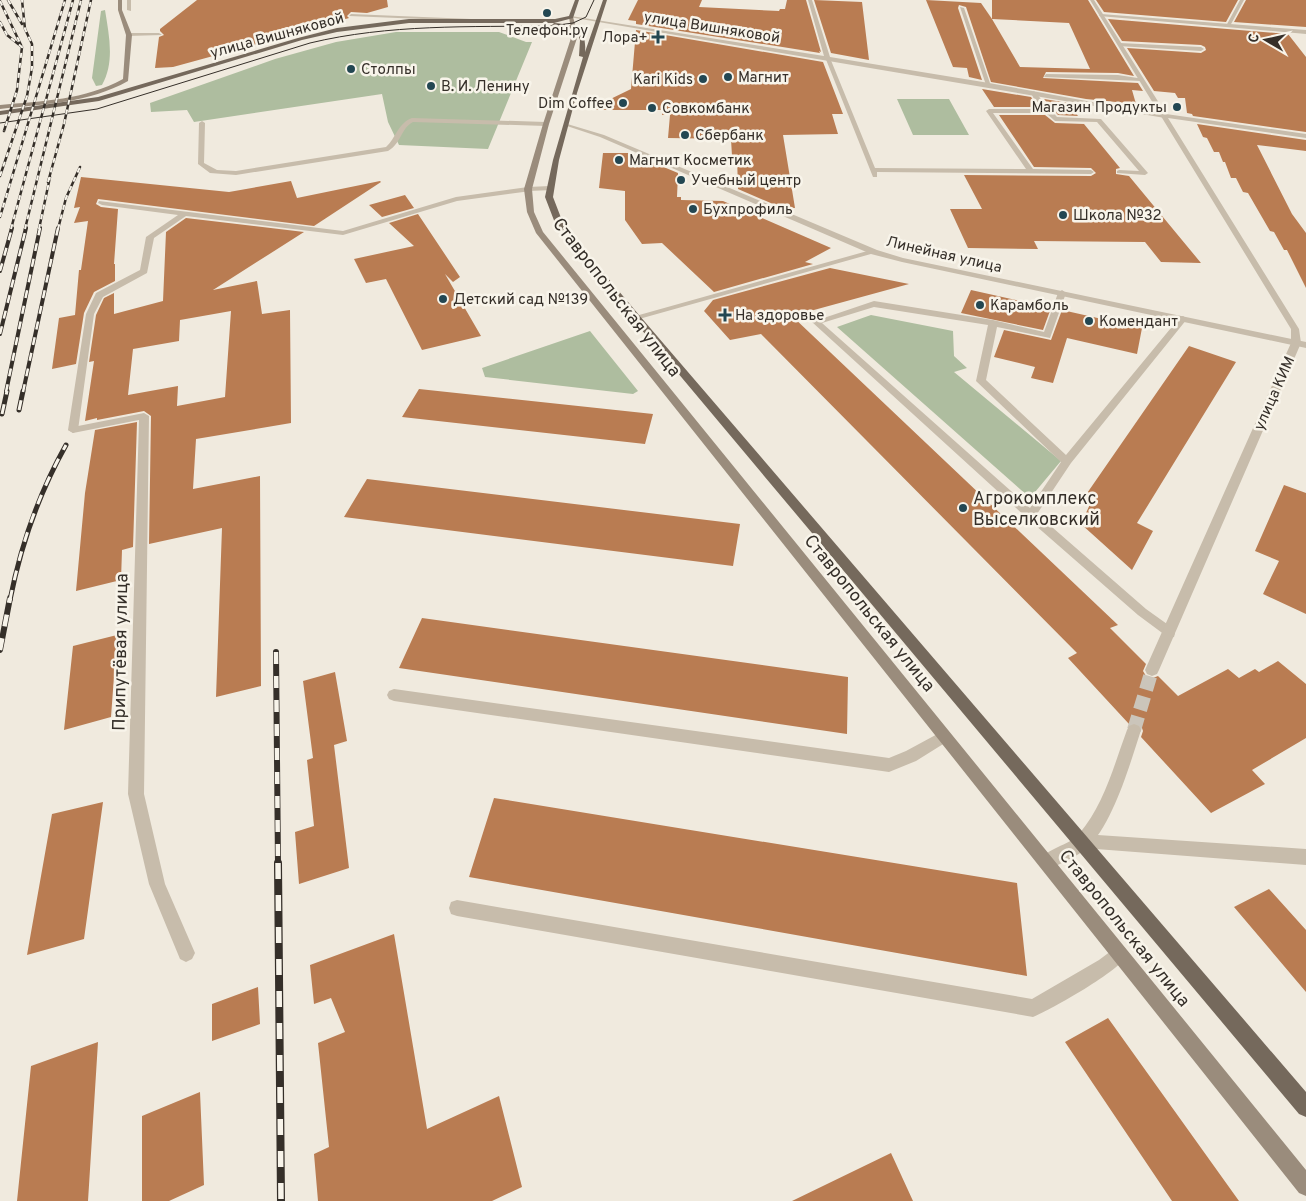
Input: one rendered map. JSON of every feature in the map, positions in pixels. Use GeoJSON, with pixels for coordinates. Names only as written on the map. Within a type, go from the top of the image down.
{"type":"FeatureCollection","features":[{"type":"Feature","properties":{"kind":"main road"},"geometry":{"type":"LineString","coordinates":[[0,107],[107,91],[126,80],[128,35],[120,10],[120,0]]}},
{"type":"Feature","properties":{"kind":"main road"},"geometry":{"type":"LineString","coordinates":[[571,16],[577,0]]}},
{"type":"Feature","properties":{"kind":"main road","name":"Ставропольская улица"},"geometry":{"type":"LineString","coordinates":[[605,0],[581,71],[550,188],[549,197],[558,223],[1306,1106]]}},
{"type":"Feature","properties":{"kind":"main road","name":"улица Вишняковой"},"geometry":{"type":"LineString","coordinates":[[0,113],[99,99],[300,38],[350,28],[409,21],[555,21],[571,16]]}},
{"type":"Feature","properties":{"kind":"main road","name":"Ставропольская улица"},"geometry":{"type":"LineString","coordinates":[[571,16],[575,35],[546,124],[528,189],[527,199],[530,213],[540,233],[1306,1186]]}},
{"type":"Feature","properties":{"kind":"main road"},"geometry":{"type":"LineString","coordinates":[[516,22],[548,23],[574,27]]}},
{"type":"Feature","properties":{"kind":"main road","name":"Ставропольская улица"},"geometry":{"type":"LineString","coordinates":[[574,27],[579,30],[583,38],[581,71]]}},
{"type":"Feature","properties":{"kind":"street"},"geometry":{"type":"LineString","coordinates":[[120,10],[129,10],[129,0]]}},
{"type":"Feature","properties":{"kind":"street"},"geometry":{"type":"LineString","coordinates":[[810,0],[827,58],[874,173],[1091,172]]}},
{"type":"Feature","properties":{"kind":"street"},"geometry":{"type":"LineString","coordinates":[[1093,2],[1100,0]]}},
{"type":"Feature","properties":{"kind":"street"},"geometry":{"type":"LineString","coordinates":[[1228,25],[1242,0]]}},
{"type":"Feature","properties":{"kind":"street","name":"улица КИМ"},"geometry":{"type":"LineString","coordinates":[[1093,2],[1295,329],[1301,344],[1152,670]]}},
{"type":"Feature","properties":{"kind":"street"},"geometry":{"type":"LineString","coordinates":[[962,8],[989,85]]}},
{"type":"Feature","properties":{"kind":"street"},"geometry":{"type":"LineString","coordinates":[[350,28],[351,14],[516,22]]}},
{"type":"Feature","properties":{"kind":"street"},"geometry":{"type":"LineString","coordinates":[[1101,15],[1306,32]]}},
{"type":"Feature","properties":{"kind":"street","name":"улица Вишняковой"},"geometry":{"type":"LineString","coordinates":[[571,16],[1165,116],[1306,136]]}},
{"type":"Feature","properties":{"kind":"street"},"geometry":{"type":"LineString","coordinates":[[128,35],[159,35]]}},
{"type":"Feature","properties":{"kind":"street"},"geometry":{"type":"LineString","coordinates":[[1120,45],[1201,49]]}},
{"type":"Feature","properties":{"kind":"street"},"geometry":{"type":"LineString","coordinates":[[1046,76],[1076,78],[1126,77],[1141,79]]}},
{"type":"Feature","properties":{"kind":"street"},"geometry":{"type":"LineString","coordinates":[[1034,93],[1037,100],[1055,119],[1099,120],[1145,173],[1119,172]]}},
{"type":"Feature","properties":{"kind":"street"},"geometry":{"type":"LineString","coordinates":[[1031,172],[989,111],[1047,111]]}},
{"type":"Feature","properties":{"kind":"street"},"geometry":{"type":"LineString","coordinates":[[202,123],[201,164],[207,170],[217,173],[236,173],[388,149],[397,140],[400,127],[412,120],[546,124]]}},
{"type":"Feature","properties":{"kind":"street","name":"Линейная улица"},"geometry":{"type":"LineString","coordinates":[[566,124],[602,136],[874,252],[902,260],[1301,344]]}},
{"type":"Feature","properties":{"kind":"street"},"geometry":{"type":"LineString","coordinates":[[102,203],[343,233],[456,199],[528,189],[550,188]]}},
{"type":"Feature","properties":{"kind":"street","name":"Припутёвая улица"},"geometry":{"type":"LineString","coordinates":[[184,214],[150,237],[144,271],[99,295],[90,314],[73,430],[144,416],[136,794],[157,884],[186,953]]}},
{"type":"Feature","properties":{"kind":"street"},"geometry":{"type":"LineString","coordinates":[[636,316],[874,252]]}},
{"type":"Feature","properties":{"kind":"street"},"geometry":{"type":"LineString","coordinates":[[1062,293],[1047,336],[993,323],[874,304],[816,322],[1031,515],[1142,612],[1169,633]]}},
{"type":"Feature","properties":{"kind":"street"},"geometry":{"type":"LineString","coordinates":[[1031,515],[1067,461],[1183,319]]}},
{"type":"Feature","properties":{"kind":"street"},"geometry":{"type":"LineString","coordinates":[[993,323],[981,381],[1067,461]]}},
{"type":"Feature","properties":{"kind":"street"},"geometry":{"type":"LineString","coordinates":[[394,695],[889,765],[911,756],[944,737]]}},
{"type":"Feature","properties":{"kind":"street"},"geometry":{"type":"LineString","coordinates":[[1047,862],[1083,841],[1101,811],[1122,765],[1134,730]]}},
{"type":"Feature","properties":{"kind":"street"},"geometry":{"type":"LineString","coordinates":[[1083,841],[1306,857]]}},
{"type":"Feature","properties":{"kind":"street"},"geometry":{"type":"LineString","coordinates":[[457,908],[1033,1008],[1105,966],[1120,954]]}},
{"type":"Feature","properties":{"kind":"green space"},"geometry":{"type":"Polygon","coordinates":[[[105,10],[110,48],[109,67],[102,85],[96,86],[92,78],[101,11],[105,10]]]}},
{"type":"Feature","properties":{"kind":"green space"},"geometry":{"type":"Polygon","coordinates":[[[396,32],[499,32],[526,42],[532,42],[488,149],[399,145],[388,122],[382,94],[194,122],[187,110],[151,112],[150,103],[275,59],[336,42],[396,32]]]}},
{"type":"Feature","properties":{"kind":"green space"},"geometry":{"type":"Polygon","coordinates":[[[897,99],[949,99],[969,135],[913,135],[897,99]]]}},
{"type":"Feature","properties":{"kind":"green space"},"geometry":{"type":"Polygon","coordinates":[[[871,315],[953,331],[954,356],[967,368],[954,372],[1061,461],[1030,498],[837,327],[871,315]]]}},
{"type":"Feature","properties":{"kind":"green space"},"geometry":{"type":"Polygon","coordinates":[[[590,331],[638,391],[633,394],[485,377],[482,368],[590,331]]]}},
{"type":"Feature","properties":{"kind":"building"},"geometry":{"type":"Polygon","coordinates":[[[197,0],[387,0],[388,7],[367,13],[351,12],[347,16],[349,18],[279,38],[173,67],[155,68],[159,37],[164,35],[160,29],[197,0]]]}},
{"type":"Feature","properties":{"kind":"building"},"geometry":{"type":"Polygon","coordinates":[[[638,0],[702,0],[699,7],[779,11],[780,9],[785,9],[787,0],[806,0],[821,52],[636,24],[636,21],[628,20],[638,0]]]}},
{"type":"Feature","properties":{"kind":"building"},"geometry":{"type":"Polygon","coordinates":[[[814,0],[862,2],[869,60],[831,53],[814,0]]]}},
{"type":"Feature","properties":{"kind":"building"},"geometry":{"type":"Polygon","coordinates":[[[926,0],[981,3],[992,19],[992,0],[1088,0],[1134,76],[1118,73],[1046,72],[1043,78],[1138,83],[1143,91],[1132,90],[1136,104],[1086,99],[991,82],[966,7],[959,5],[958,8],[982,80],[969,77],[967,68],[953,67],[926,0]],[[992,19],[1020,67],[1090,69],[1069,23],[992,19]]]}},
{"type":"Feature","properties":{"kind":"building"},"geometry":{"type":"Polygon","coordinates":[[[1096,0],[1238,0],[1226,22],[1104,12],[1096,0]]]}},
{"type":"Feature","properties":{"kind":"building"},"geometry":{"type":"Polygon","coordinates":[[[1246,0],[1306,0],[1306,27],[1234,22],[1246,0]]]}},
{"type":"Feature","properties":{"kind":"building"},"geometry":{"type":"Polygon","coordinates":[[[1108,19],[1288,34],[1306,57],[1306,132],[1193,116],[1187,113],[1185,98],[1178,98],[1175,93],[1154,91],[1127,48],[1201,53],[1206,50],[1205,47],[1201,45],[1122,41],[1108,19]]]}},
{"type":"Feature","properties":{"kind":"building"},"geometry":{"type":"Polygon","coordinates":[[[636,30],[823,62],[843,114],[832,114],[838,134],[783,135],[795,208],[780,207],[738,189],[737,156],[732,156],[731,139],[668,138],[670,115],[662,115],[663,110],[588,110],[631,89],[636,30]]]}},
{"type":"Feature","properties":{"kind":"building"},"geometry":{"type":"Polygon","coordinates":[[[982,89],[1031,97],[1038,107],[994,107],[982,89]]]}},
{"type":"Feature","properties":{"kind":"building"},"geometry":{"type":"Polygon","coordinates":[[[1044,99],[1068,103],[1078,116],[1058,115],[1044,99]]]}},
{"type":"Feature","properties":{"kind":"building"},"geometry":{"type":"Polygon","coordinates":[[[999,115],[1045,115],[1055,123],[1084,124],[1120,168],[1116,169],[1116,174],[1129,176],[1201,263],[1161,262],[1145,242],[1034,241],[1038,249],[968,248],[950,209],[982,209],[964,175],[1091,176],[1096,173],[1091,168],[1034,167],[999,115]]]}},
{"type":"Feature","properties":{"kind":"building"},"geometry":{"type":"Polygon","coordinates":[[[1197,124],[1306,140],[1306,151],[1257,145],[1292,214],[1306,233],[1306,288],[1287,250],[1284,250],[1274,232],[1270,231],[1248,193],[1243,192],[1236,178],[1231,178],[1219,152],[1214,152],[1207,138],[1203,137],[1197,124]]]}},
{"type":"Feature","properties":{"kind":"building"},"geometry":{"type":"Polygon","coordinates":[[[603,153],[630,153],[678,173],[677,197],[681,197],[681,200],[723,201],[831,248],[805,262],[813,264],[714,292],[662,243],[642,244],[625,220],[625,191],[599,188],[603,153]]]}},
{"type":"Feature","properties":{"kind":"building"},"geometry":{"type":"Polygon","coordinates":[[[81,177],[229,192],[291,181],[297,198],[381,182],[314,226],[98,199],[96,204],[101,207],[118,209],[114,264],[115,281],[94,292],[84,313],[76,364],[52,369],[59,318],[75,315],[79,270],[81,270],[88,221],[74,223],[80,207],[74,208],[81,177]]]}},
{"type":"Feature","properties":{"kind":"building"},"geometry":{"type":"Polygon","coordinates":[[[405,195],[414,208],[382,217],[369,205],[405,195]]]}},
{"type":"Feature","properties":{"kind":"building"},"geometry":{"type":"Polygon","coordinates":[[[418,214],[460,277],[453,282],[445,274],[481,336],[422,350],[386,279],[366,283],[354,259],[414,246],[389,223],[418,214]]]}},
{"type":"Feature","properties":{"kind":"building"},"geometry":{"type":"Polygon","coordinates":[[[186,218],[304,232],[213,290],[257,281],[262,314],[290,310],[291,423],[196,439],[193,489],[260,476],[261,686],[216,697],[222,528],[149,544],[151,416],[144,411],[85,421],[94,361],[89,362],[96,315],[104,298],[114,293],[114,314],[163,301],[166,232],[186,218]],[[231,311],[180,320],[179,341],[133,349],[128,395],[178,386],[177,406],[225,397],[231,311]]]}},
{"type":"Feature","properties":{"kind":"building"},"geometry":{"type":"Polygon","coordinates":[[[830,268],[909,284],[792,316],[1118,625],[1110,628],[1146,664],[1143,671],[1146,676],[1153,678],[1158,676],[1178,696],[1228,669],[1239,678],[1255,669],[1259,672],[1278,661],[1306,684],[1306,738],[1252,770],[1265,784],[1211,813],[1141,737],[1143,731],[1141,725],[1135,722],[1129,724],[1068,658],[1077,653],[761,334],[730,340],[704,311],[713,300],[830,268]]]}},
{"type":"Feature","properties":{"kind":"building"},"geometry":{"type":"Polygon","coordinates":[[[971,290],[1051,308],[1043,330],[961,313],[971,290]]]}},
{"type":"Feature","properties":{"kind":"building"},"geometry":{"type":"Polygon","coordinates":[[[1062,310],[1142,328],[1137,354],[1067,338],[1053,383],[1031,378],[1035,367],[994,357],[1004,330],[1051,340],[1062,310]]]}},
{"type":"Feature","properties":{"kind":"building"},"geometry":{"type":"Polygon","coordinates":[[[1189,346],[1236,362],[1137,523],[1153,531],[1132,570],[1081,524],[1091,502],[1083,499],[1189,346]]]}},
{"type":"Feature","properties":{"kind":"building"},"geometry":{"type":"Polygon","coordinates":[[[419,389],[653,414],[645,444],[402,417],[419,389]]]}},
{"type":"Feature","properties":{"kind":"building"},"geometry":{"type":"Polygon","coordinates":[[[137,422],[133,547],[122,550],[121,580],[76,591],[85,493],[95,430],[137,422]]]}},
{"type":"Feature","properties":{"kind":"building"},"geometry":{"type":"Polygon","coordinates":[[[367,479],[740,524],[733,566],[344,517],[367,479]]]}},
{"type":"Feature","properties":{"kind":"building"},"geometry":{"type":"Polygon","coordinates":[[[1284,485],[1306,493],[1306,614],[1263,594],[1279,561],[1255,551],[1284,485]]]}},
{"type":"Feature","properties":{"kind":"building"},"geometry":{"type":"Polygon","coordinates":[[[422,618],[848,677],[847,734],[399,668],[422,618]]]}},
{"type":"Feature","properties":{"kind":"building"},"geometry":{"type":"Polygon","coordinates":[[[117,635],[111,717],[64,730],[73,646],[117,635]]]}},
{"type":"Feature","properties":{"kind":"building"},"geometry":{"type":"Polygon","coordinates":[[[335,672],[347,741],[334,745],[349,868],[299,884],[295,832],[314,826],[307,760],[313,758],[303,681],[335,672]]]}},
{"type":"Feature","properties":{"kind":"building"},"geometry":{"type":"Polygon","coordinates":[[[494,798],[1017,883],[1027,976],[469,877],[494,798]]]}},
{"type":"Feature","properties":{"kind":"building"},"geometry":{"type":"Polygon","coordinates":[[[103,802],[84,939],[27,955],[52,814],[103,802]]]}},
{"type":"Feature","properties":{"kind":"building"},"geometry":{"type":"Polygon","coordinates":[[[1269,889],[1306,930],[1306,992],[1234,907],[1269,889]]]}},
{"type":"Feature","properties":{"kind":"building"},"geometry":{"type":"Polygon","coordinates":[[[394,934],[427,1129],[499,1096],[522,1187],[492,1201],[318,1201],[314,1154],[329,1147],[318,1043],[345,1032],[331,998],[314,1004],[310,965],[394,934]]]}},
{"type":"Feature","properties":{"kind":"building"},"geometry":{"type":"Polygon","coordinates":[[[258,987],[260,1024],[212,1041],[212,1004],[258,987]]]}},
{"type":"Feature","properties":{"kind":"building"},"geometry":{"type":"Polygon","coordinates":[[[1108,1018],[1239,1201],[1172,1201],[1065,1042],[1108,1018]]]}},
{"type":"Feature","properties":{"kind":"building"},"geometry":{"type":"Polygon","coordinates":[[[98,1042],[88,1201],[17,1201],[31,1066],[98,1042]]]}},
{"type":"Feature","properties":{"kind":"building"},"geometry":{"type":"Polygon","coordinates":[[[200,1092],[204,1185],[169,1201],[142,1201],[142,1116],[200,1092]]]}},
{"type":"Feature","properties":{"kind":"building"},"geometry":{"type":"Polygon","coordinates":[[[891,1153],[913,1201],[792,1201],[891,1153]]]}},
{"type":"Feature","properties":{"kind":"tunnel"},"geometry":{"type":"LineString","coordinates":[[1134,730],[1152,670]]}},
{"type":"Feature","properties":{"kind":"tram line"},"geometry":{"type":"LineString","coordinates":[[0,123],[97,109],[310,43],[340,37],[370,32],[430,28],[551,26],[573,23],[586,17],[594,0]]}},
{"type":"Feature","properties":{"kind":"railway"},"geometry":{"type":"LineString","coordinates":[[8,0],[22,24]]}},
{"type":"Feature","properties":{"kind":"railway"},"geometry":{"type":"LineString","coordinates":[[0,176],[27,96],[32,68],[32,44],[25,29],[22,0]]}},
{"type":"Feature","properties":{"kind":"railway"},"geometry":{"type":"LineString","coordinates":[[0,217],[65,0]]}},
{"type":"Feature","properties":{"kind":"railway"},"geometry":{"type":"LineString","coordinates":[[11,229],[73,0]]}},
{"type":"Feature","properties":{"kind":"railway"},"geometry":{"type":"LineString","coordinates":[[25,229],[81,0]]}},
{"type":"Feature","properties":{"kind":"railway"},"geometry":{"type":"LineString","coordinates":[[48,182],[64,124],[91,0]]}},
{"type":"Feature","properties":{"kind":"railway"},"geometry":{"type":"LineString","coordinates":[[0,1],[21,45]]}},
{"type":"Feature","properties":{"kind":"railway"},"geometry":{"type":"LineString","coordinates":[[0,22],[7,35],[22,47],[17,90],[4,131]]}},
{"type":"Feature","properties":{"kind":"railway"},"geometry":{"type":"LineString","coordinates":[[58,229],[66,198],[80,167]]}},
{"type":"Feature","properties":{"kind":"railway"},"geometry":{"type":"LineString","coordinates":[[39,229],[50,177]]}},
{"type":"Feature","properties":{"kind":"railway"},"geometry":{"type":"LineString","coordinates":[[0,271],[12,228]]}},
{"type":"Feature","properties":{"kind":"railway"},"geometry":{"type":"LineString","coordinates":[[0,334],[26,228]]}},
{"type":"Feature","properties":{"kind":"railway"},"geometry":{"type":"LineString","coordinates":[[6,392],[40,228]]}},
{"type":"Feature","properties":{"kind":"railway"},"geometry":{"type":"LineString","coordinates":[[23,392],[58,228]]}},
{"type":"Feature","properties":{"kind":"railway"},"geometry":{"type":"LineString","coordinates":[[2,414],[7,391]]}},
{"type":"Feature","properties":{"kind":"railway"},"geometry":{"type":"LineString","coordinates":[[19,410],[23,391]]}},
{"type":"Feature","properties":{"kind":"railway"},"geometry":{"type":"LineString","coordinates":[[10,600],[19,559],[32,520],[47,482],[66,445]]}},
{"type":"Feature","properties":{"kind":"railway"},"geometry":{"type":"LineString","coordinates":[[0,650],[10,598]]}},
{"type":"Feature","properties":{"kind":"railway"},"geometry":{"type":"LineString","coordinates":[[276,652],[278,864]]}},
{"type":"Feature","properties":{"kind":"railway"},"geometry":{"type":"LineString","coordinates":[[278,863],[281,1201]]}},
{"type":"Feature","properties":{"kind":"place","name":"Телефон.ру"},"geometry":{"type":"Point","coordinates":[547,13]}},
{"type":"Feature","properties":{"kind":"place","name":"Лора+"},"geometry":{"type":"Point","coordinates":[658,37]}},
{"type":"Feature","properties":{"kind":"place","name":"Столпы"},"geometry":{"type":"Point","coordinates":[351,69]}},
{"type":"Feature","properties":{"kind":"place","name":"Магнит"},"geometry":{"type":"Point","coordinates":[728,77]}},
{"type":"Feature","properties":{"kind":"place","name":"Kari Kids"},"geometry":{"type":"Point","coordinates":[703,79]}},
{"type":"Feature","properties":{"kind":"place","name":"В. И. Ленину"},"geometry":{"type":"Point","coordinates":[431,86]}},
{"type":"Feature","properties":{"kind":"place","name":"Dim Coffee"},"geometry":{"type":"Point","coordinates":[623,103]}},
{"type":"Feature","properties":{"kind":"place","name":"Магазин Продукты"},"geometry":{"type":"Point","coordinates":[1177,107]}},
{"type":"Feature","properties":{"kind":"place","name":"Совкомбанк"},"geometry":{"type":"Point","coordinates":[652,108]}},
{"type":"Feature","properties":{"kind":"place","name":"Сбербанк"},"geometry":{"type":"Point","coordinates":[685,135]}},
{"type":"Feature","properties":{"kind":"place","name":"Магнит Косметик"},"geometry":{"type":"Point","coordinates":[619,160]}},
{"type":"Feature","properties":{"kind":"place","name":"Учебный центр"},"geometry":{"type":"Point","coordinates":[681,180]}},
{"type":"Feature","properties":{"kind":"place","name":"Бухпрофиль"},"geometry":{"type":"Point","coordinates":[693,209]}},
{"type":"Feature","properties":{"kind":"place","name":"Школа №32"},"geometry":{"type":"Point","coordinates":[1063,215]}},
{"type":"Feature","properties":{"kind":"place","name":"Детский сад №139"},"geometry":{"type":"Point","coordinates":[443,299]}},
{"type":"Feature","properties":{"kind":"place","name":"Карамболь"},"geometry":{"type":"Point","coordinates":[980,305]}},
{"type":"Feature","properties":{"kind":"place","name":"На здоровье"},"geometry":{"type":"Point","coordinates":[725,315]}},
{"type":"Feature","properties":{"kind":"place","name":"Комендант"},"geometry":{"type":"Point","coordinates":[1089,321]}},
{"type":"Feature","properties":{"kind":"place","name":"Агрокомплекс Выселковский"},"geometry":{"type":"Point","coordinates":[963,508]}}]}
